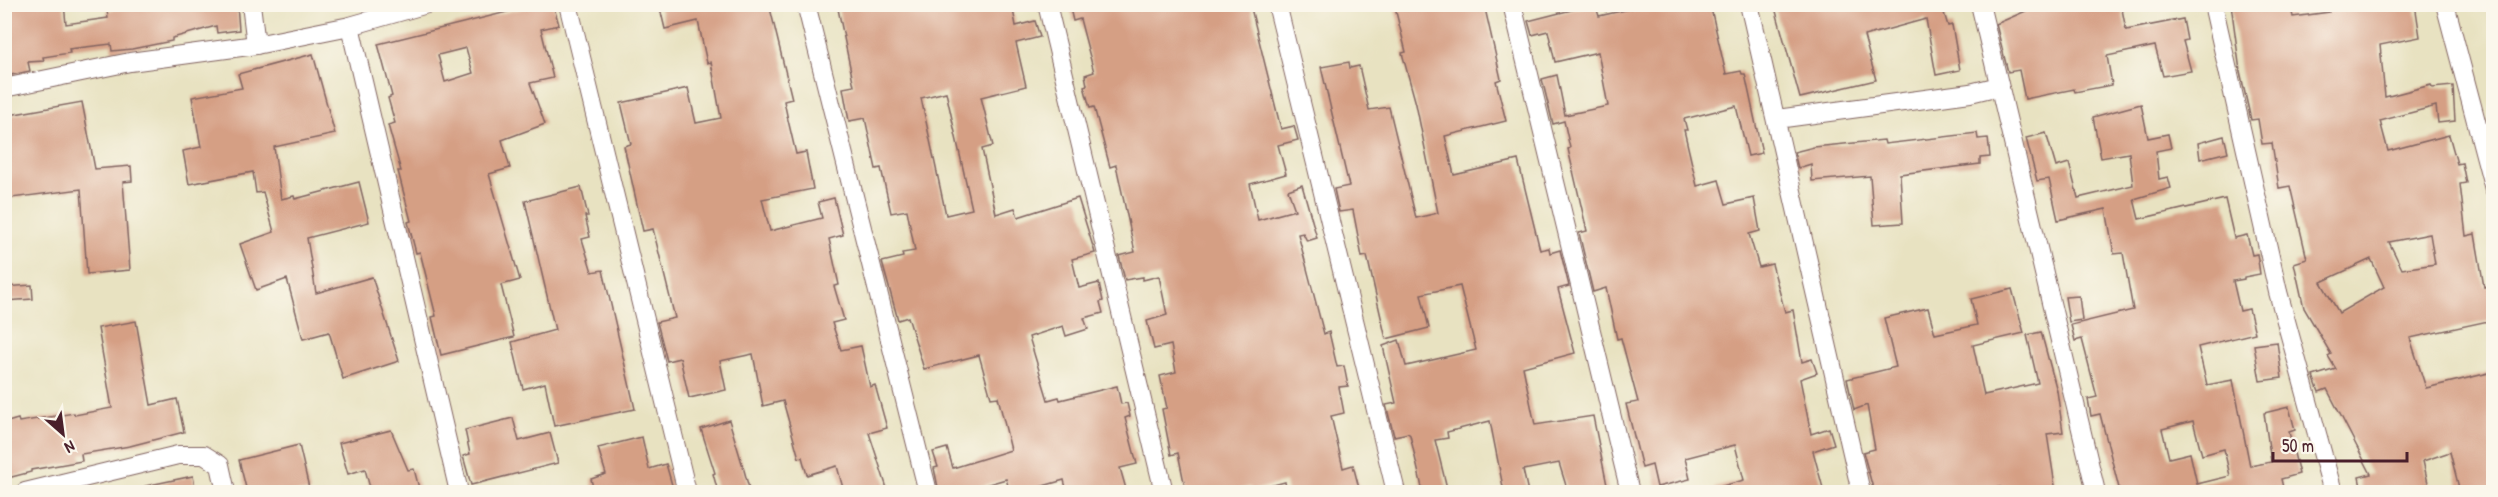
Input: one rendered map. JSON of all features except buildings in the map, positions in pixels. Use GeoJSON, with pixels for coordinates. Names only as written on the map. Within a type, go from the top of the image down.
{"type":"FeatureCollection","features":[{"type":"Feature","properties":{"kind":"street"},"geometry":{"type":"LineString","coordinates":[[251,4],[256,45]]}},
{"type":"Feature","properties":{"kind":"street"},"geometry":{"type":"LineString","coordinates":[[4,88],[130,62],[256,45],[350,26],[427,4]]}},
{"type":"Feature","properties":{"kind":"street"},"geometry":{"type":"LineString","coordinates":[[568,4],[687,492]]}},
{"type":"Feature","properties":{"kind":"street"},"geometry":{"type":"LineString","coordinates":[[806,4],[928,492]]}},
{"type":"Feature","properties":{"kind":"street"},"geometry":{"type":"LineString","coordinates":[[1047,4],[1164,492]]}},
{"type":"Feature","properties":{"kind":"street"},"geometry":{"type":"LineString","coordinates":[[1277,4],[1396,492]]}},
{"type":"Feature","properties":{"kind":"street"},"geometry":{"type":"LineString","coordinates":[[1512,4],[1630,492]]}},
{"type":"Feature","properties":{"kind":"street"},"geometry":{"type":"LineString","coordinates":[[1749,4],[1862,492]]}},
{"type":"Feature","properties":{"kind":"street"},"geometry":{"type":"LineString","coordinates":[[1980,4],[2096,492]]}},
{"type":"Feature","properties":{"kind":"street"},"geometry":{"type":"LineString","coordinates":[[2213,4],[2278,292],[2333,492]]}},
{"type":"Feature","properties":{"kind":"street"},"geometry":{"type":"LineString","coordinates":[[2445,4],[2493,189]]}},
{"type":"Feature","properties":{"kind":"street"},"geometry":{"type":"LineString","coordinates":[[350,26],[459,492]]}},
{"type":"Feature","properties":{"kind":"street"},"geometry":{"type":"LineString","coordinates":[[1777,119],[1970,93],[1999,86]]}},
{"type":"Feature","properties":{"kind":"street"},"geometry":{"type":"LineString","coordinates":[[25,492],[178,455],[204,455],[220,465],[226,492]]}}]}
